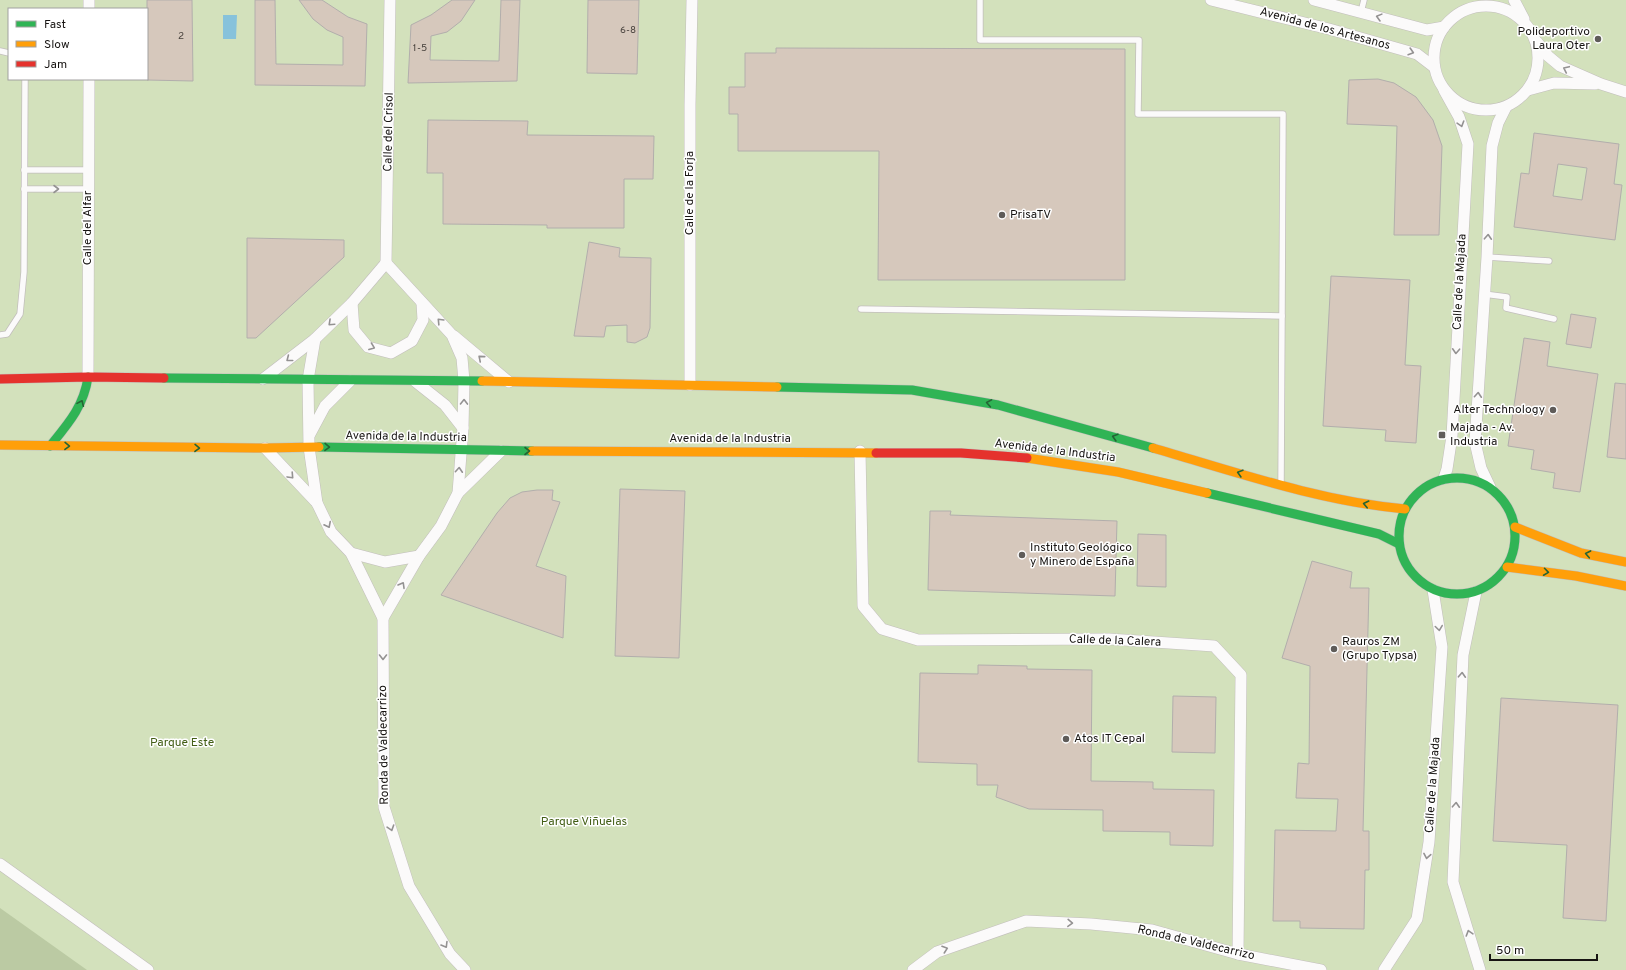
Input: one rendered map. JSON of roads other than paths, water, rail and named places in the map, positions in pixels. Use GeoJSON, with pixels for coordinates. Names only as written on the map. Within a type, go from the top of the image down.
{"type":"FeatureCollection","features":[{"type":"Feature","properties":{"kind":"street","name":"Calle del Crisol"},"geometry":{"type":"LineString","coordinates":[[386,263],[390,0]]}},
{"type":"Feature","properties":{"kind":"street","name":"Calle de la Forja"},"geometry":{"type":"LineString","coordinates":[[690,385],[690,105],[692,0]]}},
{"type":"Feature","properties":{"kind":"street","name":"Avenida de los Artesanos"},"geometry":{"type":"LineString","coordinates":[[1211,0],[1329,29],[1417,54],[1434,67]]}},
{"type":"Feature","properties":{"kind":"street","name":"Avenida de los Artesanos"},"geometry":{"type":"LineString","coordinates":[[1314,0],[1427,30],[1444,27]]}},
{"type":"Feature","properties":{"kind":"street"},"geometry":{"type":"LineString","coordinates":[[1514,0],[1536,40],[1548,56],[1560,66],[1601,84],[1626,92]]}},
{"type":"Feature","properties":{"kind":"street"},"geometry":{"type":"LineString","coordinates":[[1527,24],[1513,13],[1497,6],[1462,5],[1444,27],[1437,39],[1434,53],[1434,67],[1444,90],[1456,102],[1472,109],[1489,111],[1506,107],[1518,100],[1528,90],[1536,74],[1539,57],[1536,40]]}},
{"type":"Feature","properties":{"kind":"street","name":"Calle del Alfar"},"geometry":{"type":"LineString","coordinates":[[88,377],[89,80]]}},
{"type":"Feature","properties":{"kind":"street"},"geometry":{"type":"LineString","coordinates":[[1528,90],[1554,83],[1601,84]]}},
{"type":"Feature","properties":{"kind":"street","name":"Calle de la Majada"},"geometry":{"type":"LineString","coordinates":[[1444,90],[1459,117],[1468,144],[1452,436],[1447,469],[1444,478]]}},
{"type":"Feature","properties":{"kind":"street","name":"Calle de la Majada"},"geometry":{"type":"LineString","coordinates":[[1490,487],[1481,468],[1475,442],[1487,257],[1492,146],[1498,123],[1506,107]]}},
{"type":"Feature","properties":{"kind":"street"},"geometry":{"type":"LineString","coordinates":[[263,379],[315,339],[352,304],[386,263],[452,335],[509,382]]}},
{"type":"Feature","properties":{"kind":"street"},"geometry":{"type":"LineString","coordinates":[[352,304],[354,330],[368,347],[391,353],[412,341],[423,320],[422,303]]}},
{"type":"Feature","properties":{"kind":"street"},"geometry":{"type":"LineString","coordinates":[[452,335],[462,358],[464,381],[464,428],[458,493]]}},
{"type":"Feature","properties":{"kind":"street"},"geometry":{"type":"LineString","coordinates":[[315,339],[308,380],[309,447],[317,503]]}},
{"type":"Feature","properties":{"kind":"street"},"geometry":{"type":"LineString","coordinates":[[50,446],[79,409],[87,390],[88,377]]}},
{"type":"Feature","properties":{"kind":"street","name":"Avenida de la Industria"},"geometry":{"type":"LineString","coordinates":[[0,379],[88,377],[416,382],[464,381],[912,390],[998,405],[1082,427],[1281,485],[1373,506],[1405,509]]}},
{"type":"Feature","properties":{"kind":"street"},"geometry":{"type":"LineString","coordinates":[[310,435],[325,406],[350,381]]}},
{"type":"Feature","properties":{"kind":"street"},"geometry":{"type":"LineString","coordinates":[[416,382],[445,405],[464,428]]}},
{"type":"Feature","properties":{"kind":"street","name":"Avenida de la Industria"},"geometry":{"type":"LineString","coordinates":[[0,445],[265,448],[309,447],[501,451],[961,452],[1041,459],[1118,472],[1379,534],[1399,544]]}},
{"type":"Feature","properties":{"kind":"street"},"geometry":{"type":"LineString","coordinates":[[265,448],[317,503],[331,532],[350,553],[383,618]]}},
{"type":"Feature","properties":{"kind":"street"},"geometry":{"type":"LineString","coordinates":[[383,618],[419,556],[441,526],[458,493],[501,451]]}},
{"type":"Feature","properties":{"kind":"street","name":"Calle de la Calera"},"geometry":{"type":"LineString","coordinates":[[860,452],[863,606],[882,629],[918,640],[1109,640],[1214,646],[1241,675],[1238,954]]}},
{"type":"Feature","properties":{"kind":"street"},"geometry":{"type":"LineString","coordinates":[[1460,477],[1475,480],[1490,487],[1502,498],[1510,512],[1515,527],[1516,541],[1513,554],[1507,567],[1494,582],[1476,592],[1447,594],[1433,590],[1417,579],[1405,563],[1399,544],[1399,526],[1405,509],[1414,495],[1428,485],[1444,478],[1460,477]]}},
{"type":"Feature","properties":{"kind":"street"},"geometry":{"type":"LineString","coordinates":[[1515,527],[1581,553],[1626,562]]}},
{"type":"Feature","properties":{"kind":"street"},"geometry":{"type":"LineString","coordinates":[[350,553],[385,562],[419,556]]}},
{"type":"Feature","properties":{"kind":"street"},"geometry":{"type":"LineString","coordinates":[[1507,567],[1576,576],[1626,586]]}},
{"type":"Feature","properties":{"kind":"street","name":"Calle de la Majada"},"geometry":{"type":"LineString","coordinates":[[1384,970],[1416,919],[1429,842],[1442,648],[1433,590]]}},
{"type":"Feature","properties":{"kind":"street","name":"Calle de la Majada"},"geometry":{"type":"LineString","coordinates":[[1476,592],[1463,655],[1453,882],[1480,970]]}},
{"type":"Feature","properties":{"kind":"street","name":"Ronda de Valdecarrizo"},"geometry":{"type":"LineString","coordinates":[[383,618],[384,808],[409,886],[450,954],[465,970]]}},
{"type":"Feature","properties":{"kind":"street"},"geometry":{"type":"LineString","coordinates":[[0,864],[148,970]]}},
{"type":"Feature","properties":{"kind":"street","name":"Ronda de Valdecarrizo"},"geometry":{"type":"LineString","coordinates":[[913,970],[937,952],[1026,921],[1090,924],[1152,930],[1238,954],[1321,970]]}},
{"type":"Feature","properties":{"kind":"lane"},"geometry":{"type":"LineString","coordinates":[[980,0],[980,40],[1139,40],[1138,114],[1283,114],[1281,485]]}},
{"type":"Feature","properties":{"kind":"lane"},"geometry":{"type":"LineString","coordinates":[[1361,12],[1364,0]]}},
{"type":"Feature","properties":{"kind":"lane"},"geometry":{"type":"LineString","coordinates":[[0,335],[7,334],[20,314],[24,272],[25,80]]}},
{"type":"Feature","properties":{"kind":"lane"},"geometry":{"type":"LineString","coordinates":[[24,170],[88,170]]}},
{"type":"Feature","properties":{"kind":"lane"},"geometry":{"type":"LineString","coordinates":[[24,189],[88,189]]}},
{"type":"Feature","properties":{"kind":"lane"},"geometry":{"type":"LineString","coordinates":[[1487,257],[1549,261]]}},
{"type":"Feature","properties":{"kind":"lane"},"geometry":{"type":"LineString","coordinates":[[1484,294],[1506,297],[1506,308],[1554,319]]}},
{"type":"Feature","properties":{"kind":"lane"},"geometry":{"type":"LineString","coordinates":[[861,309],[1282,316]]}},
{"type":"Feature","properties":{"kind":"water"},"geometry":{"type":"Polygon","coordinates":[[[223,15],[237,15],[236,39],[223,39],[223,15]]]}},
{"type":"Feature","properties":{"kind":"place","name":"Polideportivo Laura Oter"},"geometry":{"type":"Point","coordinates":[1598,39]}},
{"type":"Feature","properties":{"kind":"place","name":"PrisaTV"},"geometry":{"type":"Point","coordinates":[1002,215]}},
{"type":"Feature","properties":{"kind":"place","name":"Alter Technology"},"geometry":{"type":"Point","coordinates":[1553,410]}},
{"type":"Feature","properties":{"kind":"place","name":"Majada - Av. Industria"},"geometry":{"type":"Point","coordinates":[1442,435]}},
{"type":"Feature","properties":{"kind":"place","name":"Instituto Geológico y Minero de España"},"geometry":{"type":"Point","coordinates":[1022,555]}},
{"type":"Feature","properties":{"kind":"place","name":"Rauros ZM (Grupo Typsa)"},"geometry":{"type":"Point","coordinates":[1334,649]}},
{"type":"Feature","properties":{"kind":"place","name":"Atos IT Cepal"},"geometry":{"type":"Point","coordinates":[1066,739]}},
{"type":"Feature","properties":{"kind":"park label","name":"Parque Este"},"geometry":{"type":"Point","coordinates":[182,743]}},
{"type":"Feature","properties":{"kind":"park label","name":"Parque Viñuelas"},"geometry":{"type":"Point","coordinates":[584,822]}}]}
